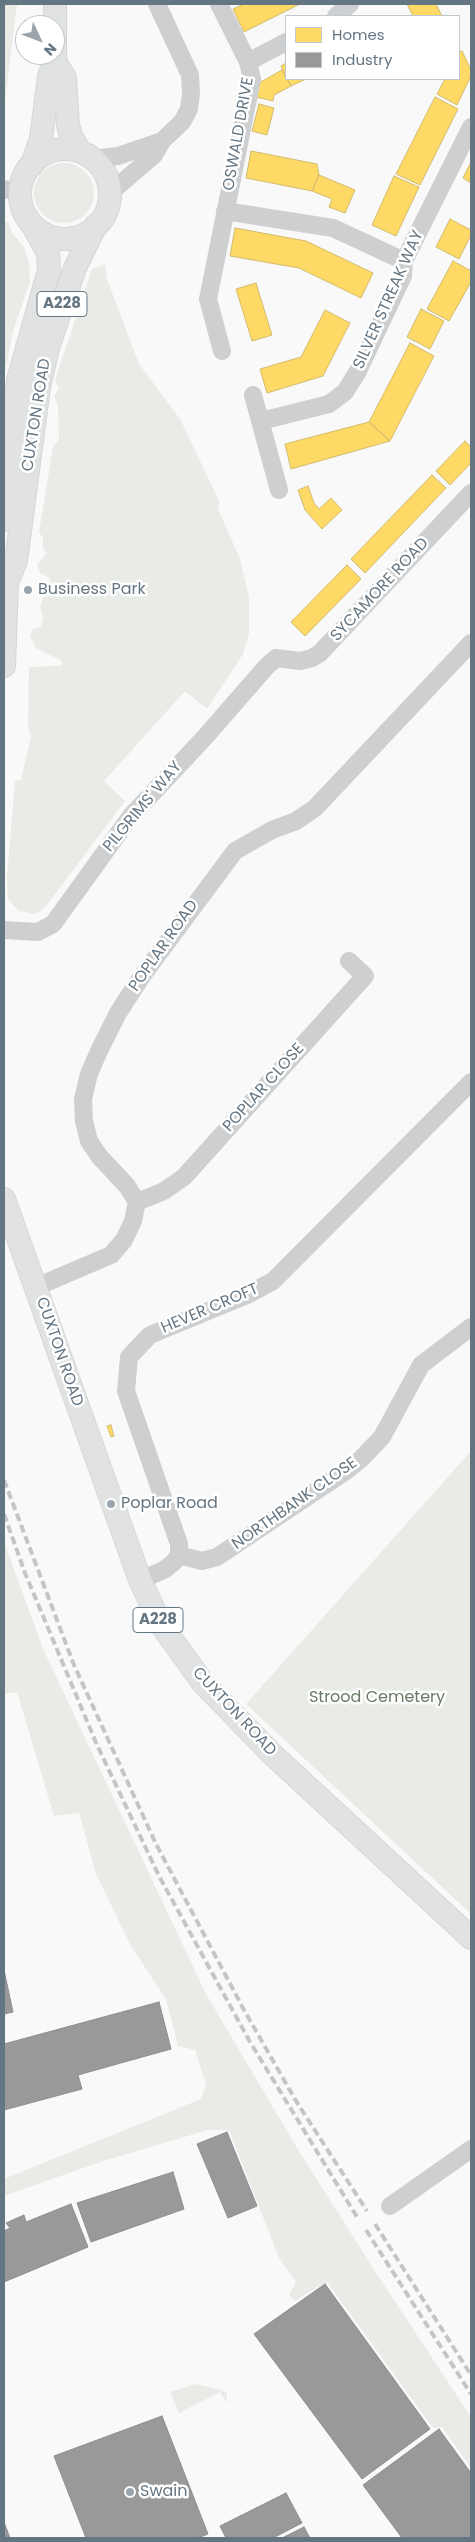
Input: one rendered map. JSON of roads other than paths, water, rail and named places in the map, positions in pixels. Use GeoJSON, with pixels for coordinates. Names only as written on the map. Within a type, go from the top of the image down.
{"type":"FeatureCollection","features":[{"type":"Feature","properties":{"kind":"main road"},"geometry":{"type":"LineString","coordinates":[[32,164],[41,139],[49,76],[53,65]]}},
{"type":"Feature","properties":{"kind":"main road"},"geometry":{"type":"LineString","coordinates":[[57,65],[65,78],[70,130],[87,155],[108,177],[111,192],[108,207],[96,225],[81,235],[66,238],[46,234],[33,226],[11,191],[32,164],[44,154],[64,148],[87,155]]}},
{"type":"Feature","properties":{"kind":"main road","name":"CUXTON ROAD"},"geometry":{"type":"LineString","coordinates":[[4,666],[6,577],[16,561],[39,387],[48,348],[75,268],[96,225]]}},
{"type":"Feature","properties":{"kind":"main road","name":"CUXTON ROAD"},"geometry":{"type":"LineString","coordinates":[[4,520],[18,380],[49,270],[47,250],[33,226]]}},
{"type":"Feature","properties":{"kind":"main road","name":"CUXTON ROAD"},"geometry":{"type":"LineString","coordinates":[[4,1199],[140,1580],[160,1623],[203,1683],[272,1754],[471,1938]]}},
{"type":"Feature","properties":{"kind":"street"},"geometry":{"type":"LineString","coordinates":[[111,192],[154,154],[162,141],[186,116],[192,88],[184,61],[157,4]]}},
{"type":"Feature","properties":{"kind":"street","name":"OSWALD DRIVE"},"geometry":{"type":"LineString","coordinates":[[219,4],[248,62],[252,79],[208,299],[222,351]]}},
{"type":"Feature","properties":{"kind":"street"},"geometry":{"type":"LineString","coordinates":[[337,15],[350,4]]}},
{"type":"Feature","properties":{"kind":"street"},"geometry":{"type":"LineString","coordinates":[[248,62],[285,43]]}},
{"type":"Feature","properties":{"kind":"street","name":"SILVER STREAK WAY"},"geometry":{"type":"LineString","coordinates":[[261,421],[329,404],[345,392],[358,371],[403,276],[404,261],[471,127]]}},
{"type":"Feature","properties":{"kind":"street"},"geometry":{"type":"LineString","coordinates":[[87,155],[118,156],[162,141]]}},
{"type":"Feature","properties":{"kind":"street"},"geometry":{"type":"LineString","coordinates":[[225,211],[333,228],[404,261]]}},
{"type":"Feature","properties":{"kind":"street"},"geometry":{"type":"LineString","coordinates":[[253,395],[279,490]]}},
{"type":"Feature","properties":{"kind":"street","name":"SYCAMORE ROAD"},"geometry":{"type":"LineString","coordinates":[[276,658],[300,661],[320,653],[471,493]]}},
{"type":"Feature","properties":{"kind":"street","name":"POPLAR ROAD"},"geometry":{"type":"LineString","coordinates":[[137,1202],[127,1186],[99,1156],[89,1141],[84,1120],[83,1099],[88,1074],[118,1013],[142,976],[235,851],[272,830],[296,820],[315,808],[471,643]]}},
{"type":"Feature","properties":{"kind":"street","name":"PILGRIMS' WAY"},"geometry":{"type":"LineString","coordinates":[[4,930],[38,932],[53,924],[131,816],[276,658]]}},
{"type":"Feature","properties":{"kind":"street","name":"POPLAR CLOSE"},"geometry":{"type":"LineString","coordinates":[[137,1202],[164,1191],[184,1177],[365,976],[349,961]]}},
{"type":"Feature","properties":{"kind":"street","name":"HEVER CROFT"},"geometry":{"type":"LineString","coordinates":[[179,1555],[178,1544],[126,1391],[129,1357],[150,1335],[247,1295],[273,1281],[471,1082]]}},
{"type":"Feature","properties":{"kind":"street"},"geometry":{"type":"LineString","coordinates":[[36,1287],[111,1255],[124,1240],[131,1228],[137,1202]]}},
{"type":"Feature","properties":{"kind":"street","name":"NORTHBANK CLOSE"},"geometry":{"type":"LineString","coordinates":[[179,1555],[202,1561],[217,1557],[346,1471],[362,1458],[382,1437],[421,1365],[471,1327]]}},
{"type":"Feature","properties":{"kind":"street"},"geometry":{"type":"LineString","coordinates":[[140,1580],[164,1570],[179,1555]]}},
{"type":"Feature","properties":{"kind":"street"},"geometry":{"type":"LineString","coordinates":[[390,2206],[471,2149]]}},
{"type":"Feature","properties":{"kind":"railway"},"geometry":{"type":"LineString","coordinates":[[4,1480],[74,1665],[156,1844],[244,2010],[296,2101],[367,2211]]}},
{"type":"Feature","properties":{"kind":"railway"},"geometry":{"type":"LineString","coordinates":[[4,1514],[25,1573],[97,1745],[159,1876],[250,2042],[357,2217]]}},
{"type":"Feature","properties":{"kind":"railway"},"geometry":{"type":"LineString","coordinates":[[375,2224],[471,2375]]}},
{"type":"Feature","properties":{"kind":"railway"},"geometry":{"type":"LineString","coordinates":[[366,2230],[471,2394]]}},
{"type":"Feature","properties":{"kind":"place","name":"Business Park"},"geometry":{"type":"Point","coordinates":[28,590]}},
{"type":"Feature","properties":{"kind":"place","name":"Poplar Road"},"geometry":{"type":"Point","coordinates":[111,1504]}},
{"type":"Feature","properties":{"kind":"place","name":"Swain"},"geometry":{"type":"Point","coordinates":[130,2492]}},
{"type":"Feature","properties":{"kind":"park label","name":"Strood Cemetery"},"geometry":{"type":"Point","coordinates":[377,1698]}}]}
